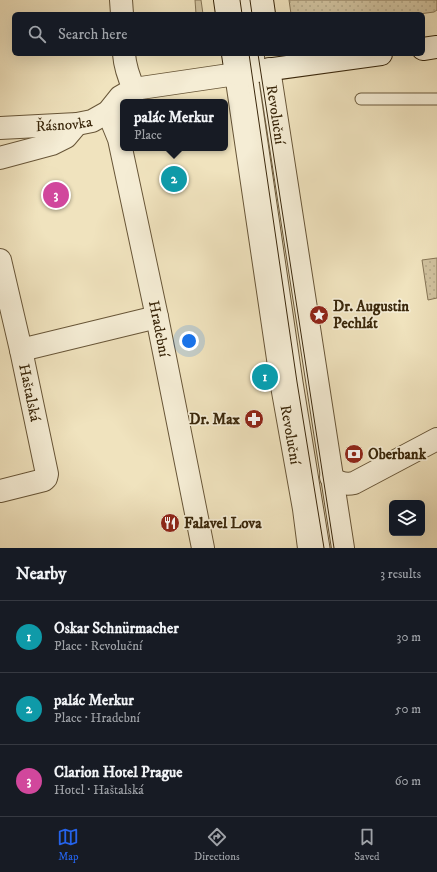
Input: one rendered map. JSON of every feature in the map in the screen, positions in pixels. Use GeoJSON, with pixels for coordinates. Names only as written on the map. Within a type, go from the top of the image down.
{"type":"FeatureCollection","features":[{"type":"Feature","properties":{"kind":"street"},"geometry":{"type":"LineString","coordinates":[[121,0],[122,12]]}},
{"type":"Feature","properties":{"kind":"street"},"geometry":{"type":"LineString","coordinates":[[225,0],[227,12]]}},
{"type":"Feature","properties":{"kind":"street"},"geometry":{"type":"LineString","coordinates":[[425,48],[437,47]]}},
{"type":"Feature","properties":{"kind":"street"},"geometry":{"type":"LineString","coordinates":[[124,56],[125,64],[134,89]]}},
{"type":"Feature","properties":{"kind":"street","name":"Řásnovka"},"geometry":{"type":"LineString","coordinates":[[0,128],[77,124],[92,121],[108,112],[120,97],[134,89],[253,63],[351,56]]}},
{"type":"Feature","properties":{"kind":"street","name":"Revoluční"},"geometry":{"type":"LineString","coordinates":[[253,63],[332,477],[343,548]]}},
{"type":"Feature","properties":{"kind":"street","name":"Revoluční"},"geometry":{"type":"LineString","coordinates":[[253,63],[282,386],[304,509],[309,548]]}},
{"type":"Feature","properties":{"kind":"street","name":"Hradební"},"geometry":{"type":"LineString","coordinates":[[108,112],[120,144]]}},
{"type":"Feature","properties":{"kind":"street"},"geometry":{"type":"LineString","coordinates":[[0,158],[52,144],[66,137],[77,124]]}},
{"type":"Feature","properties":{"kind":"street","name":"Hradební"},"geometry":{"type":"LineString","coordinates":[[122,151],[157,317],[203,548]]}},
{"type":"Feature","properties":{"kind":"street","name":"Haštalská"},"geometry":{"type":"LineString","coordinates":[[0,260],[21,350],[46,474],[46,478],[44,480],[0,491]]}},
{"type":"Feature","properties":{"kind":"street"},"geometry":{"type":"LineString","coordinates":[[21,350],[157,317]]}},
{"type":"Feature","properties":{"kind":"street"},"geometry":{"type":"LineString","coordinates":[[332,477],[340,483],[348,485],[354,483],[437,439]]}},
{"type":"Feature","properties":{"kind":"lane"},"geometry":{"type":"LineString","coordinates":[[240,0],[242,12]]}},
{"type":"Feature","properties":{"kind":"lane"},"geometry":{"type":"LineString","coordinates":[[253,63],[296,374],[324,548]]}},
{"type":"Feature","properties":{"kind":"lane"},"geometry":{"type":"LineString","coordinates":[[253,63],[334,548]]}},
{"type":"Feature","properties":{"kind":"lane"},"geometry":{"type":"LineString","coordinates":[[361,99],[437,99]]}},
{"type":"Feature","properties":{"kind":"shaded area"},"geometry":{"type":"Polygon","coordinates":[[[195,0],[201,0],[203,12],[196,12],[195,0]]]}},
{"type":"Feature","properties":{"kind":"shaded area"},"geometry":{"type":"Polygon","coordinates":[[[289,0],[437,0],[437,10],[425,13],[291,12],[289,0]]]}},
{"type":"Feature","properties":{"kind":"shaded area"},"geometry":{"type":"Polygon","coordinates":[[[437,258],[437,298],[428,300],[422,260],[437,258]]]}},
{"type":"Feature","properties":{"kind":"tram line"},"geometry":{"type":"LineString","coordinates":[[240,0],[242,12]]}},
{"type":"Feature","properties":{"kind":"tram line"},"geometry":{"type":"LineString","coordinates":[[250,0],[252,12]]}},
{"type":"Feature","properties":{"kind":"tram line"},"geometry":{"type":"LineString","coordinates":[[249,56],[297,382],[324,548]]}},
{"type":"Feature","properties":{"kind":"tram line"},"geometry":{"type":"LineString","coordinates":[[258,56],[334,548]]}},
{"type":"Feature","properties":{"kind":"place","name":"palác Merkur"},"geometry":{"type":"Point","coordinates":[174,179]}},
{"type":"Feature","properties":{"kind":"place","name":"Clarion Hotel Prague"},"geometry":{"type":"Point","coordinates":[56,195]}},
{"type":"Feature","properties":{"kind":"place","name":"Dr. Augustin Pechlát"},"geometry":{"type":"Point","coordinates":[319,315]}},
{"type":"Feature","properties":{"kind":"place","name":"Oskar Schnürmacher"},"geometry":{"type":"Point","coordinates":[265,377]}},
{"type":"Feature","properties":{"kind":"place","name":"Dr. Max"},"geometry":{"type":"Point","coordinates":[254,419]}},
{"type":"Feature","properties":{"kind":"place","name":"Oberbank"},"geometry":{"type":"Point","coordinates":[354,454]}},
{"type":"Feature","properties":{"kind":"place","name":"Falavel Lova"},"geometry":{"type":"Point","coordinates":[170,523]}}]}
